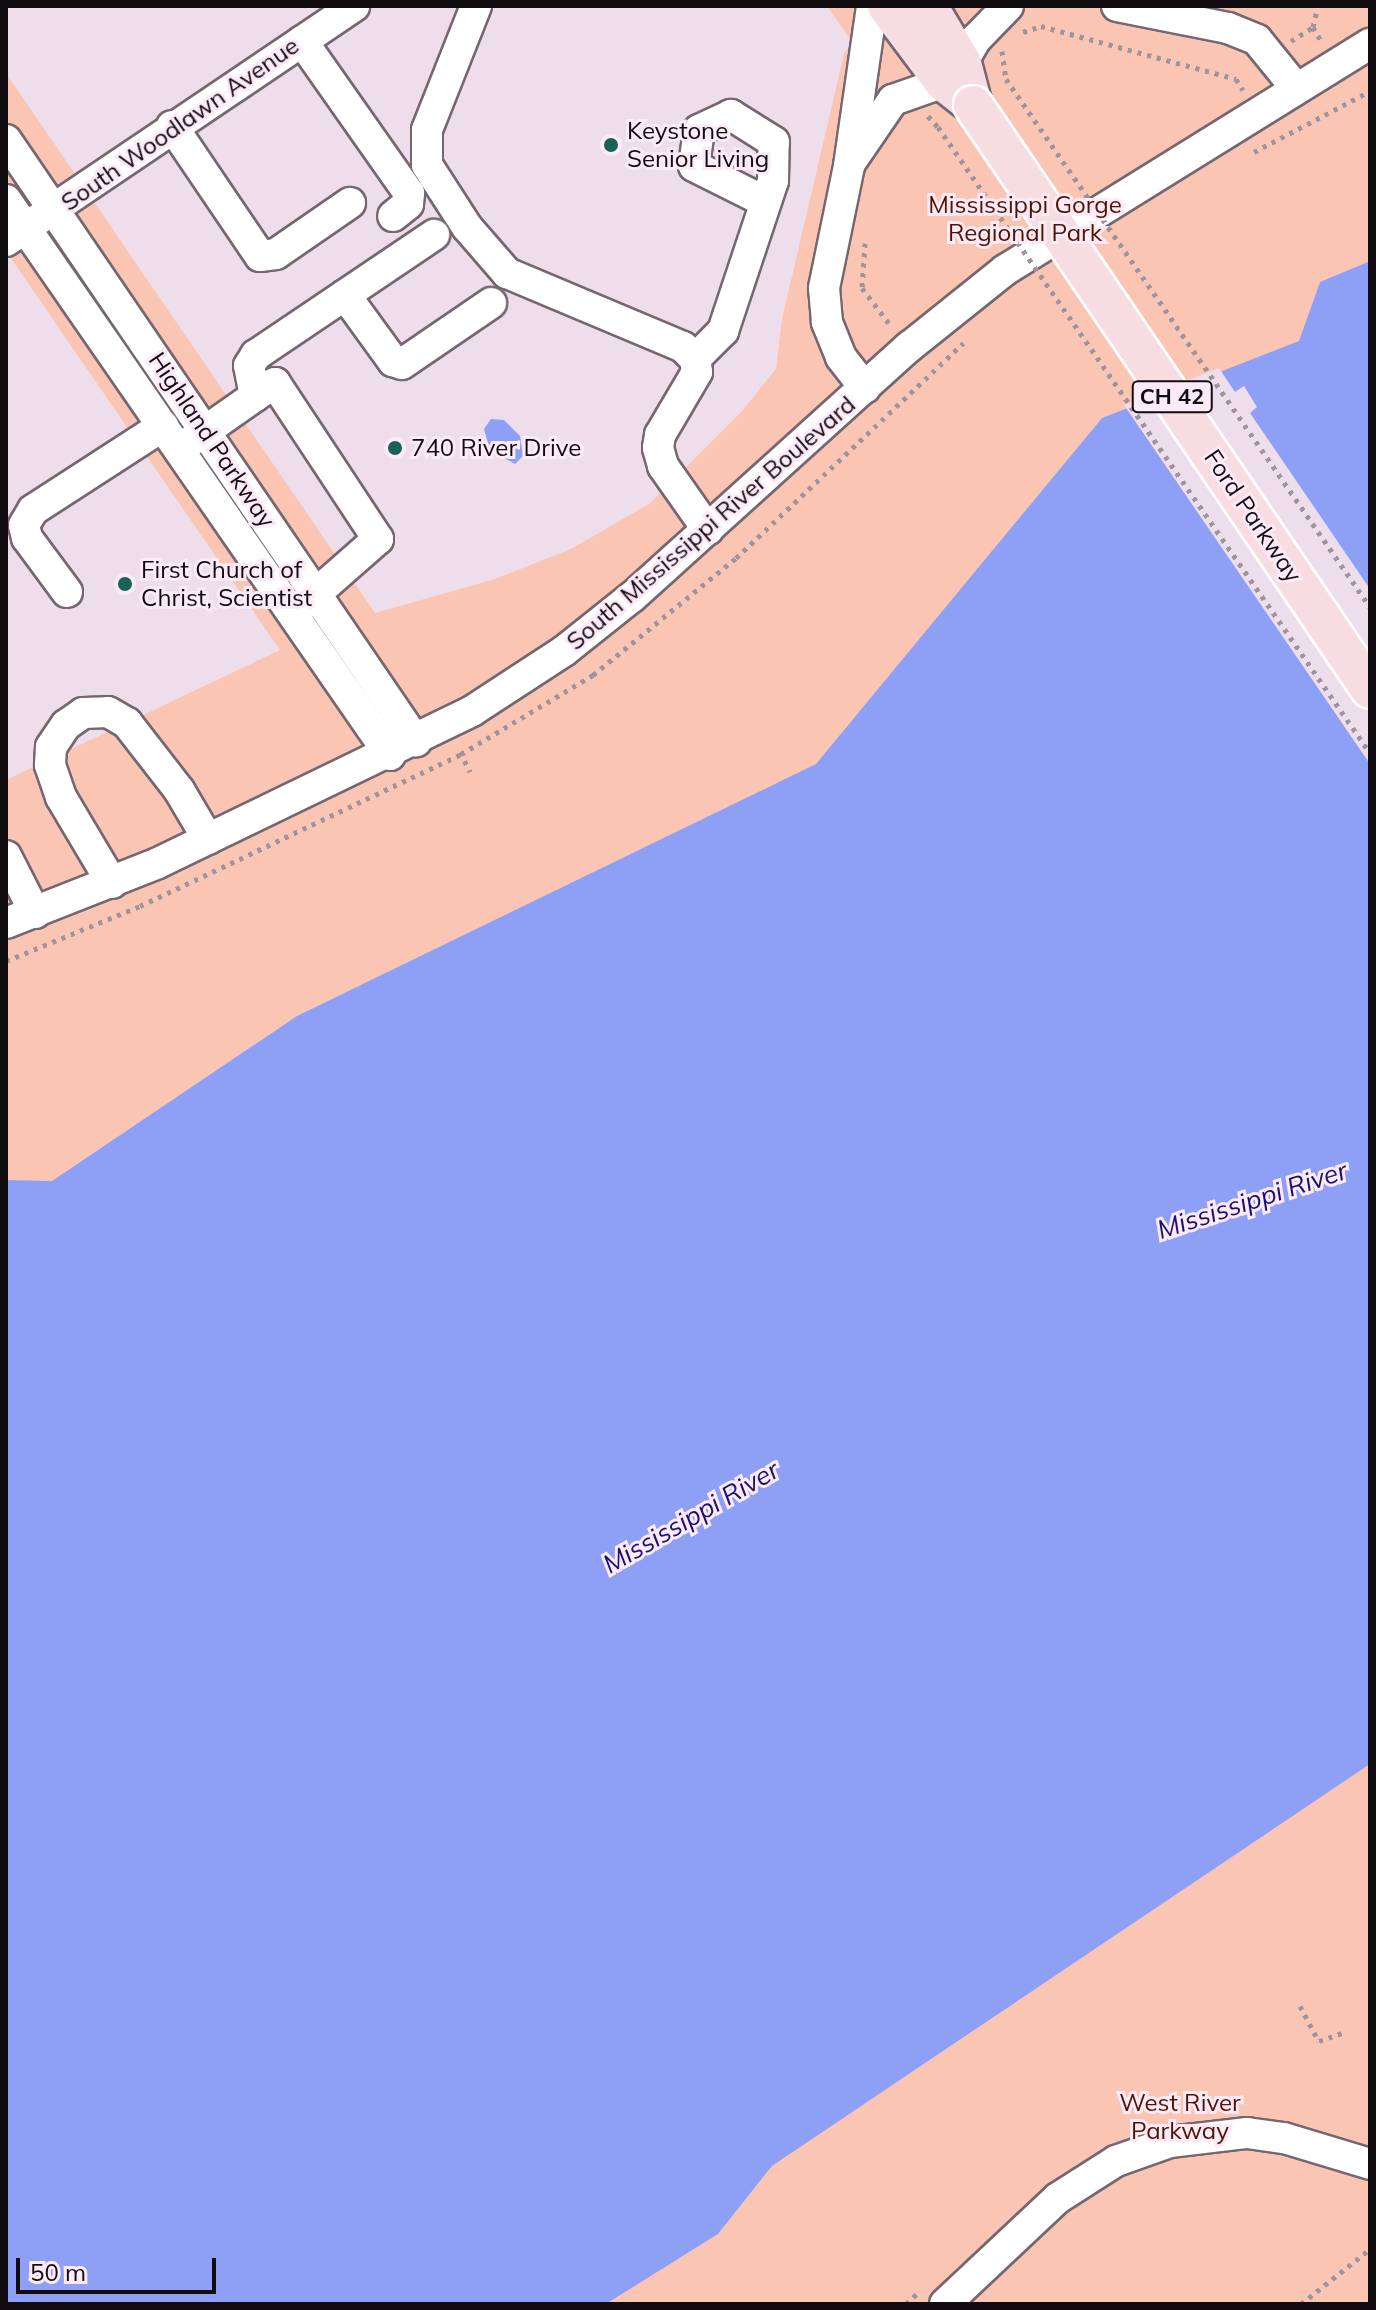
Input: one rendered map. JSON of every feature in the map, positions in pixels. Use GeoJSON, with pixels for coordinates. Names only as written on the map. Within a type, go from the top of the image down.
{"type":"FeatureCollection","features":[{"type":"Feature","properties":{"kind":"main road","name":"Ford Parkway"},"geometry":{"type":"LineString","coordinates":[[887,6],[960,83],[1370,689]]}},
{"type":"Feature","properties":{"kind":"main road","name":"Ford Parkway"},"geometry":{"type":"LineString","coordinates":[[928,6],[960,83]]}},
{"type":"Feature","properties":{"kind":"street","name":"South Woodlawn Avenue"},"geometry":{"type":"LineString","coordinates":[[16,235],[172,126],[354,6]]}},
{"type":"Feature","properties":{"kind":"street"},"geometry":{"type":"LineString","coordinates":[[476,6],[427,130],[427,165],[438,188],[507,273],[683,347],[695,359],[697,372],[660,435],[658,448],[663,466],[708,530]]}},
{"type":"Feature","properties":{"kind":"street"},"geometry":{"type":"LineString","coordinates":[[865,388],[832,334],[824,288],[849,166],[872,6]]}},
{"type":"Feature","properties":{"kind":"street"},"geometry":{"type":"LineString","coordinates":[[1117,6],[1228,28],[1257,40],[1296,88]]}},
{"type":"Feature","properties":{"kind":"street"},"geometry":{"type":"LineString","coordinates":[[849,166],[893,100],[960,83],[1002,29]]}},
{"type":"Feature","properties":{"kind":"street"},"geometry":{"type":"LineString","coordinates":[[302,41],[409,193],[408,204],[393,216]]}},
{"type":"Feature","properties":{"kind":"street","name":"South Mississippi River Boulevard"},"geometry":{"type":"LineString","coordinates":[[6,923],[112,883],[403,748],[564,651],[708,530],[865,388],[1005,270],[1370,44]]}},
{"type":"Feature","properties":{"kind":"street"},"geometry":{"type":"LineString","coordinates":[[172,126],[260,256],[276,254],[350,203]]}},
{"type":"Feature","properties":{"kind":"street","name":"Highland Parkway"},"geometry":{"type":"LineString","coordinates":[[6,140],[315,591],[403,748]]}},
{"type":"Feature","properties":{"kind":"street","name":"Highland Parkway"},"geometry":{"type":"LineString","coordinates":[[6,200],[16,235],[171,437],[293,615],[403,748]]}},
{"type":"Feature","properties":{"kind":"street"},"geometry":{"type":"LineString","coordinates":[[695,359],[723,331],[766,202]]}},
{"type":"Feature","properties":{"kind":"street"},"geometry":{"type":"LineString","coordinates":[[255,396],[249,366],[256,355],[434,235]]}},
{"type":"Feature","properties":{"kind":"street"},"geometry":{"type":"LineString","coordinates":[[345,295],[393,361],[402,364],[491,303]]}},
{"type":"Feature","properties":{"kind":"street"},"geometry":{"type":"LineString","coordinates":[[67,592],[27,538],[24,525],[33,510],[171,437],[205,431],[275,383],[378,539],[315,591],[293,615]]}},
{"type":"Feature","properties":{"kind":"street"},"geometry":{"type":"LineString","coordinates":[[112,883],[61,797],[50,765],[51,747],[66,725],[83,713],[108,712],[127,723],[179,790],[208,839]]}},
{"type":"Feature","properties":{"kind":"street"},"geometry":{"type":"LineString","coordinates":[[6,856],[35,913]]}},
{"type":"Feature","properties":{"kind":"street"},"geometry":{"type":"LineString","coordinates":[[945,2304],[1058,2198],[1116,2161],[1216,2134],[1284,2138],[1370,2164]]}},
{"type":"Feature","properties":{"kind":"path"},"geometry":{"type":"LineString","coordinates":[[1290,41],[1313,27],[1318,6]]}},
{"type":"Feature","properties":{"kind":"path"},"geometry":{"type":"LineString","coordinates":[[1242,88],[1236,79],[1041,26],[1002,29],[1006,79],[1370,607]]}},
{"type":"Feature","properties":{"kind":"path"},"geometry":{"type":"LineString","coordinates":[[1313,27],[1322,41]]}},
{"type":"Feature","properties":{"kind":"path"},"geometry":{"type":"LineString","coordinates":[[1236,79],[1248,71]]}},
{"type":"Feature","properties":{"kind":"path"},"geometry":{"type":"LineString","coordinates":[[1353,90],[1358,99]]}},
{"type":"Feature","properties":{"kind":"path"},"geometry":{"type":"LineString","coordinates":[[1277,141],[1370,91]]}},
{"type":"Feature","properties":{"kind":"path"},"geometry":{"type":"LineString","coordinates":[[913,118],[926,114],[938,127],[1370,753]]}},
{"type":"Feature","properties":{"kind":"path"},"geometry":{"type":"LineString","coordinates":[[866,229],[862,288],[887,320]]}},
{"type":"Feature","properties":{"kind":"path"},"geometry":{"type":"LineString","coordinates":[[6,961],[140,906],[461,754],[593,675],[736,558],[973,333]]}},
{"type":"Feature","properties":{"kind":"path"},"geometry":{"type":"LineString","coordinates":[[461,754],[470,772]]}},
{"type":"Feature","properties":{"kind":"path"},"geometry":{"type":"LineString","coordinates":[[1300,2006],[1319,2041],[1342,2033]]}},
{"type":"Feature","properties":{"kind":"path"},"geometry":{"type":"LineString","coordinates":[[1301,2304],[1370,2249]]}},
{"type":"Feature","properties":{"kind":"green space","name":"Mississippi Gorge Regional Park"},"geometry":{"type":"Polygon","coordinates":[[[827,6],[1370,6],[1370,261],[1320,282],[1300,341],[1102,418],[817,764],[297,1016],[52,1181],[6,1180],[6,780],[280,650],[6,251],[6,73],[375,613],[492,580],[571,549],[649,504],[742,411],[776,369],[782,319],[844,54],[852,42],[827,6]]]}},
{"type":"Feature","properties":{"kind":"green space","name":"West River Parkway"},"geometry":{"type":"Polygon","coordinates":[[[1370,1764],[1370,2304],[606,2304],[718,2234],[772,2166],[1370,1764]]]}},
{"type":"Feature","properties":{"kind":"water","name":"Mississippi River"},"geometry":{"type":"Polygon","coordinates":[[[1370,261],[1370,1764],[772,2166],[718,2234],[606,2304],[6,2304],[6,1180],[52,1181],[297,1016],[816,764],[1102,418],[1299,341],[1320,282],[1370,261]]]}},
{"type":"Feature","properties":{"kind":"water"},"geometry":{"type":"Polygon","coordinates":[[[491,419],[504,420],[520,436],[523,456],[515,464],[490,450],[484,429],[491,419]]]}},
{"type":"Feature","properties":{"kind":"pier"},"geometry":{"type":"Polygon","coordinates":[[[1219,368],[1235,392],[1244,386],[1257,407],[1250,413],[1370,589],[1370,764],[1124,405],[1219,368]]]}},
{"type":"Feature","properties":{"kind":"place","name":"Keystone Senior Living"},"geometry":{"type":"Point","coordinates":[611,145]}},
{"type":"Feature","properties":{"kind":"place","name":"740 River Drive"},"geometry":{"type":"Point","coordinates":[395,448]}},
{"type":"Feature","properties":{"kind":"place","name":"First Church of Christ, Scientist"},"geometry":{"type":"Point","coordinates":[125,584]}}]}
